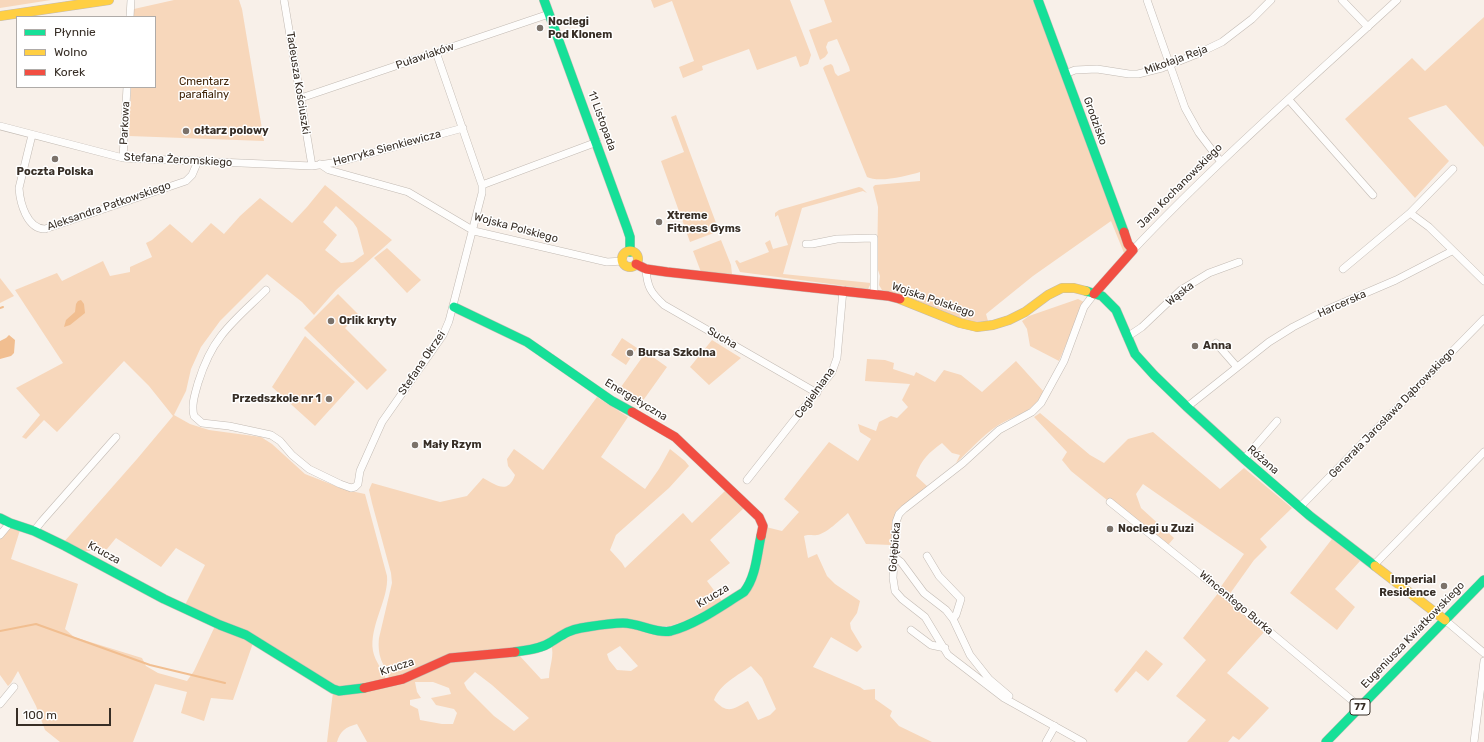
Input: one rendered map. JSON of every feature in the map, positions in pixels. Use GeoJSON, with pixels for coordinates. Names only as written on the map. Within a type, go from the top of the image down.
{"type":"FeatureCollection","features":[{"type":"Feature","properties":{"kind":"street"},"geometry":{"type":"LineString","coordinates":[[0,16],[110,0]]}},
{"type":"Feature","properties":{"kind":"street"},"geometry":{"type":"LineString","coordinates":[[130,16],[131,0]]}},
{"type":"Feature","properties":{"kind":"street","name":"Tadeusza Kościuszki"},"geometry":{"type":"LineString","coordinates":[[284,0],[312,166]]}},
{"type":"Feature","properties":{"kind":"street","name":"11 Listopada"},"geometry":{"type":"LineString","coordinates":[[544,0],[629,232],[630,252]]}},
{"type":"Feature","properties":{"kind":"street","name":"Grodzisko"},"geometry":{"type":"LineString","coordinates":[[1038,0],[1128,244],[1133,250]]}},
{"type":"Feature","properties":{"kind":"street"},"geometry":{"type":"LineString","coordinates":[[1147,0],[1185,108],[1199,133],[1221,162]]}},
{"type":"Feature","properties":{"kind":"street","name":"Mikołaja Reja"},"geometry":{"type":"LineString","coordinates":[[1065,74],[1075,70],[1097,69],[1138,74],[1169,65],[1222,42],[1272,0]]}},
{"type":"Feature","properties":{"kind":"street"},"geometry":{"type":"LineString","coordinates":[[1342,0],[1368,27]]}},
{"type":"Feature","properties":{"kind":"street","name":"Jana Kochanowskiego"},"geometry":{"type":"LineString","coordinates":[[1094,294],[1176,205],[1397,0]]}},
{"type":"Feature","properties":{"kind":"street","name":"Puławiaków"},"geometry":{"type":"LineString","coordinates":[[301,98],[549,14]]}},
{"type":"Feature","properties":{"kind":"street"},"geometry":{"type":"LineString","coordinates":[[436,52],[482,185],[597,142]]}},
{"type":"Feature","properties":{"kind":"street","name":"Parkowa"},"geometry":{"type":"LineString","coordinates":[[123,158],[127,88]]}},
{"type":"Feature","properties":{"kind":"street"},"geometry":{"type":"LineString","coordinates":[[1288,100],[1373,195]]}},
{"type":"Feature","properties":{"kind":"street","name":"Stefana Żeromskiego"},"geometry":{"type":"LineString","coordinates":[[0,126],[123,158],[312,166]]}},
{"type":"Feature","properties":{"kind":"street","name":"Henryka Sienkiewicza"},"geometry":{"type":"LineString","coordinates":[[312,166],[339,162],[463,128]]}},
{"type":"Feature","properties":{"kind":"street","name":"Aleksandra Patkowskiego"},"geometry":{"type":"LineString","coordinates":[[32,134],[19,188],[19,195],[23,209],[28,218],[35,227],[42,229],[186,180],[192,175],[198,161]]}},
{"type":"Feature","properties":{"kind":"street","name":"Wojska Polskiego"},"geometry":{"type":"LineString","coordinates":[[320,164],[329,170],[408,192],[474,231],[607,262],[623,261]]}},
{"type":"Feature","properties":{"kind":"street"},"geometry":{"type":"LineString","coordinates":[[1343,269],[1410,213],[1453,169]]}},
{"type":"Feature","properties":{"kind":"street","name":"Stefana Okrzei"},"geometry":{"type":"LineString","coordinates":[[266,290],[226,329],[211,352],[203,368],[196,392],[192,409],[194,416],[202,423],[230,426],[271,435],[280,441],[292,455],[309,469],[328,479],[351,488],[355,487],[358,484],[360,472],[382,422],[442,335],[452,315],[474,231],[482,193],[482,185]]}},
{"type":"Feature","properties":{"kind":"street"},"geometry":{"type":"LineString","coordinates":[[1410,213],[1425,223],[1484,281]]}},
{"type":"Feature","properties":{"kind":"street","name":"Wojska Polskiego"},"geometry":{"type":"LineString","coordinates":[[806,244],[837,239],[874,238],[874,294]]}},
{"type":"Feature","properties":{"kind":"street","name":"Harcerska"},"geometry":{"type":"LineString","coordinates":[[1187,407],[1269,342],[1293,327],[1326,310],[1396,280],[1452,251]]}},
{"type":"Feature","properties":{"kind":"street"},"geometry":{"type":"LineString","coordinates":[[630,252],[636,254],[638,260],[636,264],[629,267],[624,264],[623,261],[624,255],[630,252]]}},
{"type":"Feature","properties":{"kind":"street","name":"Wąska"},"geometry":{"type":"LineString","coordinates":[[1127,337],[1142,326],[1181,290],[1209,273],[1239,262]]}},
{"type":"Feature","properties":{"kind":"street","name":"Wojska Polskiego"},"geometry":{"type":"LineString","coordinates":[[636,264],[646,269],[843,290],[897,298],[960,323],[977,327],[1003,322],[1019,316],[1048,294],[1058,289],[1074,288],[1094,294]]}},
{"type":"Feature","properties":{"kind":"street","name":"Sucha"},"geometry":{"type":"LineString","coordinates":[[646,269],[647,284],[654,296],[664,305],[817,393]]}},
{"type":"Feature","properties":{"kind":"street","name":"Cegielniana"},"geometry":{"type":"LineString","coordinates":[[747,480],[817,393],[832,372],[837,358],[843,290]]}},
{"type":"Feature","properties":{"kind":"street","name":"Różana"},"geometry":{"type":"LineString","coordinates":[[1094,294],[1106,299],[1116,310],[1135,354],[1144,365],[1187,407],[1300,507],[1445,620]]}},
{"type":"Feature","properties":{"kind":"street","name":"Gołębicka"},"geometry":{"type":"LineString","coordinates":[[1083,742],[1004,698],[948,655],[925,616],[902,599],[896,590],[893,578],[893,558],[896,522],[899,514],[963,463],[999,430],[1032,412],[1041,403],[1064,361],[1084,307],[1094,294]]}},
{"type":"Feature","properties":{"kind":"street","name":"Energetyczna"},"geometry":{"type":"LineString","coordinates":[[454,307],[527,342],[622,408],[676,437],[762,521],[763,526],[758,552]]}},
{"type":"Feature","properties":{"kind":"street","name":"Generała Jarosława Dąbrowskiego"},"geometry":{"type":"LineString","coordinates":[[1300,507],[1484,319]]}},
{"type":"Feature","properties":{"kind":"street"},"geometry":{"type":"LineString","coordinates":[[1216,343],[1237,367]]}},
{"type":"Feature","properties":{"kind":"street"},"geometry":{"type":"LineString","coordinates":[[1244,459],[1277,421]]}},
{"type":"Feature","properties":{"kind":"street"},"geometry":{"type":"LineString","coordinates":[[34,531],[116,438]]}},
{"type":"Feature","properties":{"kind":"street"},"geometry":{"type":"LineString","coordinates":[[1374,565],[1484,452]]}},
{"type":"Feature","properties":{"kind":"street","name":"Wincentego Burka"},"geometry":{"type":"LineString","coordinates":[[1110,502],[1221,591],[1360,707]]}},
{"type":"Feature","properties":{"kind":"street","name":"Krucza"},"geometry":{"type":"LineString","coordinates":[[0,518],[34,531],[164,599],[220,625],[246,635],[325,685],[333,689],[340,690],[360,689],[403,679],[450,658],[540,648],[550,643],[560,635],[579,628],[624,623],[664,631],[678,628],[696,621],[744,592],[753,576],[758,552]]}},
{"type":"Feature","properties":{"kind":"street"},"geometry":{"type":"LineString","coordinates":[[0,535],[10,523]]}},
{"type":"Feature","properties":{"kind":"street"},"geometry":{"type":"LineString","coordinates":[[927,556],[939,576],[948,584],[960,599],[956,615],[953,619]]}},
{"type":"Feature","properties":{"kind":"street"},"geometry":{"type":"LineString","coordinates":[[893,558],[901,562],[924,593],[946,610],[953,619],[970,655],[989,679],[1026,710]]}},
{"type":"Feature","properties":{"kind":"street","name":"Eugeniusza Kwiatkowskiego"},"geometry":{"type":"LineString","coordinates":[[1326,742],[1484,580]]}},
{"type":"Feature","properties":{"kind":"street"},"geometry":{"type":"LineString","coordinates":[[1445,620],[1484,653]]}},
{"type":"Feature","properties":{"kind":"street"},"geometry":{"type":"LineString","coordinates":[[911,630],[930,645],[945,648]]}},
{"type":"Feature","properties":{"kind":"street"},"geometry":{"type":"LineString","coordinates":[[1474,742],[1484,661]]}},
{"type":"Feature","properties":{"kind":"street"},"geometry":{"type":"LineString","coordinates":[[0,704],[14,687]]}},
{"type":"Feature","properties":{"kind":"street"},"geometry":{"type":"LineString","coordinates":[[1046,742],[1055,726]]}},
{"type":"Feature","properties":{"kind":"green space"},"geometry":{"type":"Polygon","coordinates":[[[0,0],[51,0],[0,8],[0,0]]]}},
{"type":"Feature","properties":{"kind":"green space","name":"Cmentarz parafialny"},"geometry":{"type":"Polygon","coordinates":[[[174,0],[239,0],[242,9],[264,141],[129,136],[131,88],[156,88],[156,16],[134,16],[134,9],[174,0]]]}},
{"type":"Feature","properties":{"kind":"green space"},"geometry":{"type":"Polygon","coordinates":[[[651,0],[790,0],[811,55],[808,64],[800,67],[796,56],[757,70],[749,49],[702,66],[703,70],[683,78],[679,67],[694,61],[672,1],[654,8],[651,0]]]}},
{"type":"Feature","properties":{"kind":"green space"},"geometry":{"type":"Polygon","coordinates":[[[824,0],[1035,0],[1127,250],[1124,253],[1111,221],[1033,276],[986,314],[988,321],[976,322],[960,318],[906,296],[882,290],[879,285],[880,276],[877,267],[878,207],[873,187],[875,185],[920,181],[920,172],[886,179],[872,179],[867,177],[823,68],[831,64],[838,76],[850,71],[849,67],[837,39],[828,42],[826,47],[828,53],[820,60],[809,30],[832,22],[824,0]]]}},
{"type":"Feature","properties":{"kind":"green space"},"geometry":{"type":"Polygon","coordinates":[[[1484,17],[1484,147],[1446,105],[1408,118],[1449,161],[1415,198],[1345,119],[1412,58],[1425,71],[1484,17]]]}},
{"type":"Feature","properties":{"kind":"green space"},"geometry":{"type":"Polygon","coordinates":[[[676,115],[719,231],[690,242],[661,161],[684,152],[671,117],[676,115]]]}},
{"type":"Feature","properties":{"kind":"green space"},"geometry":{"type":"Polygon","coordinates":[[[325,185],[392,240],[336,290],[314,315],[302,302],[267,274],[220,321],[201,347],[191,369],[186,391],[174,415],[190,424],[209,430],[261,437],[272,444],[305,474],[346,490],[365,494],[387,576],[385,594],[374,632],[373,651],[387,682],[332,687],[184,607],[205,565],[176,548],[161,567],[116,538],[107,549],[79,552],[63,543],[173,416],[149,386],[124,361],[57,432],[44,420],[26,439],[22,437],[40,415],[16,388],[63,363],[15,290],[57,273],[62,281],[103,261],[110,276],[130,272],[130,267],[152,257],[146,243],[152,240],[170,224],[192,243],[211,223],[224,234],[240,216],[260,198],[292,223],[325,185]],[[336,206],[323,222],[337,235],[325,250],[341,263],[353,262],[364,254],[357,228],[353,222],[336,206]]]}},
{"type":"Feature","properties":{"kind":"green space"},"geometry":{"type":"Polygon","coordinates":[[[859,187],[867,193],[863,191],[802,208],[783,274],[871,283],[868,289],[740,272],[735,261],[737,260],[740,263],[769,252],[765,243],[770,240],[773,249],[788,245],[778,215],[775,217],[775,213],[779,210],[859,187]]]}},
{"type":"Feature","properties":{"kind":"green space"},"geometry":{"type":"Polygon","coordinates":[[[721,240],[731,265],[732,274],[701,272],[693,251],[721,240]]]}},
{"type":"Feature","properties":{"kind":"green space"},"geometry":{"type":"Polygon","coordinates":[[[387,248],[421,280],[407,293],[374,258],[387,248]]]}},
{"type":"Feature","properties":{"kind":"green space"},"geometry":{"type":"Polygon","coordinates":[[[0,278],[14,296],[0,303],[0,278]]]}},
{"type":"Feature","properties":{"kind":"green space"},"geometry":{"type":"Polygon","coordinates":[[[338,294],[359,315],[345,328],[387,370],[367,390],[304,328],[338,294]]]}},
{"type":"Feature","properties":{"kind":"green space"},"geometry":{"type":"Polygon","coordinates":[[[1078,299],[1084,302],[1059,361],[1030,346],[1027,329],[1022,321],[1029,316],[1078,299]]]}},
{"type":"Feature","properties":{"kind":"green space"},"geometry":{"type":"Polygon","coordinates":[[[305,336],[355,382],[315,426],[272,387],[305,336]]]}},
{"type":"Feature","properties":{"kind":"green space"},"geometry":{"type":"Polygon","coordinates":[[[622,338],[637,348],[626,365],[611,355],[622,338]]]}},
{"type":"Feature","properties":{"kind":"green space"},"geometry":{"type":"Polygon","coordinates":[[[712,340],[741,358],[709,385],[690,367],[712,340]]]}},
{"type":"Feature","properties":{"kind":"green space"},"geometry":{"type":"Polygon","coordinates":[[[646,352],[667,367],[642,402],[621,387],[646,352]]]}},
{"type":"Feature","properties":{"kind":"green space"},"geometry":{"type":"Polygon","coordinates":[[[867,359],[885,360],[894,363],[893,369],[914,376],[916,372],[935,382],[944,370],[961,375],[982,392],[1016,361],[1044,392],[1034,405],[1023,413],[991,430],[956,463],[960,455],[952,453],[942,443],[929,453],[920,465],[916,476],[928,487],[894,520],[891,545],[866,544],[848,513],[825,532],[817,535],[804,536],[808,558],[817,554],[827,576],[835,584],[860,601],[857,613],[850,623],[851,629],[862,647],[857,652],[831,637],[813,667],[864,690],[875,689],[875,699],[892,711],[890,716],[899,726],[932,742],[367,742],[357,724],[344,730],[337,742],[327,742],[333,692],[357,691],[448,661],[518,654],[541,679],[549,678],[552,657],[551,644],[562,636],[623,625],[661,633],[747,592],[766,527],[782,531],[799,512],[784,499],[829,442],[858,461],[871,439],[860,432],[858,424],[876,431],[879,422],[891,416],[897,418],[908,407],[902,400],[910,384],[865,381],[867,359]],[[620,646],[607,654],[609,660],[617,670],[631,671],[638,666],[620,646]],[[751,666],[720,689],[717,694],[714,700],[719,705],[723,708],[731,709],[748,701],[758,720],[770,715],[776,709],[762,678],[751,666]],[[475,672],[464,683],[467,689],[494,716],[514,731],[529,718],[475,672]],[[415,682],[417,692],[421,698],[410,700],[410,705],[418,709],[420,720],[442,724],[453,724],[457,713],[454,709],[436,705],[431,698],[451,694],[449,688],[433,682],[415,682]]]}},
{"type":"Feature","properties":{"kind":"green space"},"geometry":{"type":"Polygon","coordinates":[[[597,397],[628,417],[601,457],[645,489],[659,469],[670,449],[689,466],[669,488],[616,535],[610,550],[625,568],[683,513],[692,523],[727,489],[745,507],[710,540],[730,563],[707,581],[722,601],[696,618],[670,626],[587,625],[549,642],[477,653],[390,680],[379,651],[379,638],[392,583],[391,573],[369,490],[372,483],[440,502],[467,496],[483,478],[501,487],[505,487],[509,485],[515,475],[508,466],[507,459],[514,449],[543,470],[597,397]]]}},
{"type":"Feature","properties":{"kind":"green space"},"geometry":{"type":"Polygon","coordinates":[[[1040,413],[1090,455],[1104,463],[1128,439],[1153,432],[1220,489],[1244,468],[1292,508],[1260,539],[1267,547],[1254,560],[1229,595],[1220,588],[1244,554],[1143,484],[1136,494],[1141,508],[1174,538],[1168,545],[1110,498],[1107,500],[1071,471],[1062,460],[1067,452],[1034,417],[1040,413]]]}},
{"type":"Feature","properties":{"kind":"green space"},"geometry":{"type":"Polygon","coordinates":[[[11,528],[20,530],[11,559],[78,584],[65,629],[74,637],[142,658],[146,666],[158,673],[187,681],[194,671],[215,626],[253,643],[233,700],[211,698],[204,721],[181,713],[187,692],[155,684],[133,742],[60,742],[45,730],[36,706],[18,671],[8,686],[0,675],[0,537],[11,528]]]}},
{"type":"Feature","properties":{"kind":"green space"},"geometry":{"type":"Polygon","coordinates":[[[1332,539],[1360,561],[1335,589],[1355,607],[1337,630],[1290,593],[1332,539]]]}},
{"type":"Feature","properties":{"kind":"green space"},"geometry":{"type":"Polygon","coordinates":[[[1219,592],[1265,631],[1227,673],[1269,708],[1239,740],[1233,736],[1228,742],[1187,742],[1206,720],[1176,696],[1206,660],[1183,638],[1219,592]]]}},
{"type":"Feature","properties":{"kind":"green space"},"geometry":{"type":"Polygon","coordinates":[[[1146,650],[1163,664],[1148,681],[1136,671],[1117,693],[1114,690],[1146,650]]]}},
{"type":"Feature","properties":{"kind":"shaded area"},"geometry":{"type":"Polygon","coordinates":[[[81,300],[84,304],[85,313],[70,325],[64,327],[66,320],[75,312],[76,304],[81,300]]]}},
{"type":"Feature","properties":{"kind":"shaded area"},"geometry":{"type":"Polygon","coordinates":[[[9,335],[15,340],[14,353],[11,356],[0,359],[0,341],[9,335]]]}},
{"type":"Feature","properties":{"kind":"waterway"},"geometry":{"type":"LineString","coordinates":[[0,631],[36,624],[150,665],[225,683]]}},
{"type":"Feature","properties":{"kind":"traffic: fast"},"geometry":{"type":"LineString","coordinates":[[544,0],[627,228],[630,237],[630,252]]}},
{"type":"Feature","properties":{"kind":"traffic: fast"},"geometry":{"type":"LineString","coordinates":[[1038,0],[1124,232]]}},
{"type":"Feature","properties":{"kind":"traffic: fast"},"geometry":{"type":"LineString","coordinates":[[1086,291],[1102,296],[1116,310],[1135,354],[1187,407],[1310,516],[1375,566]]}},
{"type":"Feature","properties":{"kind":"traffic: fast"},"geometry":{"type":"LineString","coordinates":[[454,307],[527,342],[612,401],[632,412]]}},
{"type":"Feature","properties":{"kind":"traffic: fast"},"geometry":{"type":"LineString","coordinates":[[0,518],[34,531],[164,599],[220,625],[246,635],[333,689],[339,691],[364,688]]}},
{"type":"Feature","properties":{"kind":"traffic: fast"},"geometry":{"type":"LineString","coordinates":[[515,652],[543,646],[568,632],[591,626],[629,623],[665,632],[690,624],[744,592],[754,572],[761,536]]}},
{"type":"Feature","properties":{"kind":"traffic: fast"},"geometry":{"type":"LineString","coordinates":[[1326,742],[1484,580]]}},
{"type":"Feature","properties":{"kind":"traffic: slow"},"geometry":{"type":"LineString","coordinates":[[0,16],[109,0]]}},
{"type":"Feature","properties":{"kind":"traffic: slow"},"geometry":{"type":"LineString","coordinates":[[630,251],[637,256],[638,259],[633,266],[630,267],[623,262],[622,259],[627,252],[630,251]]}},
{"type":"Feature","properties":{"kind":"traffic: slow"},"geometry":{"type":"LineString","coordinates":[[900,299],[960,323],[977,327],[993,325],[1009,320],[1025,312],[1048,295],[1062,288],[1074,288],[1086,291]]}},
{"type":"Feature","properties":{"kind":"traffic: slow"},"geometry":{"type":"LineString","coordinates":[[1375,566],[1445,620]]}},
{"type":"Feature","properties":{"kind":"traffic: jam"},"geometry":{"type":"LineString","coordinates":[[1094,294],[1133,250],[1128,244],[1124,232]]}},
{"type":"Feature","properties":{"kind":"traffic: jam"},"geometry":{"type":"LineString","coordinates":[[636,264],[646,269],[667,272],[888,296],[900,299]]}},
{"type":"Feature","properties":{"kind":"traffic: jam"},"geometry":{"type":"LineString","coordinates":[[632,412],[675,437],[759,517],[763,526],[761,536]]}},
{"type":"Feature","properties":{"kind":"traffic: jam"},"geometry":{"type":"LineString","coordinates":[[364,688],[403,679],[450,658],[515,652]]}},
{"type":"Feature","properties":{"kind":"place","name":"Noclegi Pod Klonem"},"geometry":{"type":"Point","coordinates":[540,28]}},
{"type":"Feature","properties":{"kind":"place","name":"ołtarz polowy"},"geometry":{"type":"Point","coordinates":[186,131]}},
{"type":"Feature","properties":{"kind":"place","name":"Poczta Polska"},"geometry":{"type":"Point","coordinates":[55,159]}},
{"type":"Feature","properties":{"kind":"place","name":"Xtreme Fitness Gyms"},"geometry":{"type":"Point","coordinates":[659,222]}},
{"type":"Feature","properties":{"kind":"place","name":"Orlik kryty"},"geometry":{"type":"Point","coordinates":[331,321]}},
{"type":"Feature","properties":{"kind":"place","name":"Anna"},"geometry":{"type":"Point","coordinates":[1195,346]}},
{"type":"Feature","properties":{"kind":"place","name":"Bursa Szkolna"},"geometry":{"type":"Point","coordinates":[630,353]}},
{"type":"Feature","properties":{"kind":"place","name":"Przedszkole nr 1"},"geometry":{"type":"Point","coordinates":[329,399]}},
{"type":"Feature","properties":{"kind":"place","name":"Mały Rzym"},"geometry":{"type":"Point","coordinates":[415,445]}},
{"type":"Feature","properties":{"kind":"place","name":"Noclegi u Zuzi"},"geometry":{"type":"Point","coordinates":[1110,529]}},
{"type":"Feature","properties":{"kind":"place","name":"Imperial Residence"},"geometry":{"type":"Point","coordinates":[1444,586]}}]}
